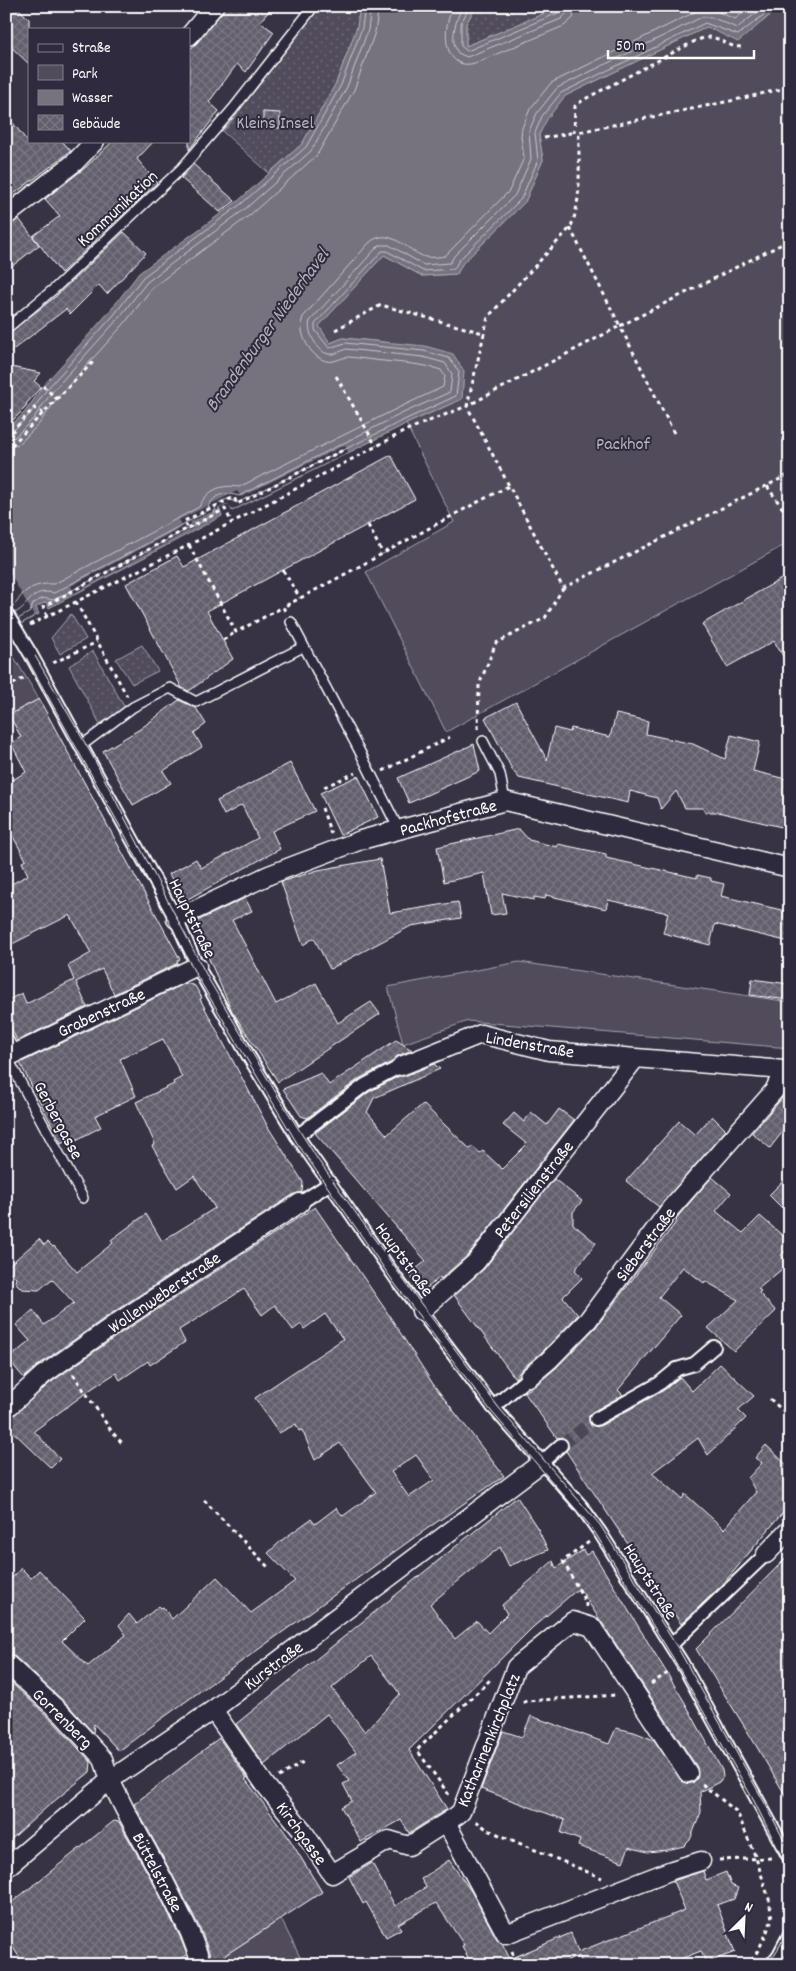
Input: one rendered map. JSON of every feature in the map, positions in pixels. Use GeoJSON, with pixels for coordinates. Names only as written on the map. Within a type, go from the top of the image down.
{"type":"FeatureCollection","features":[{"type":"Feature","properties":{"kind":"street"},"geometry":{"type":"LineString","coordinates":[[190,35],[214,6]]}},
{"type":"Feature","properties":{"kind":"street"},"geometry":{"type":"LineString","coordinates":[[6,216],[75,162],[94,142]]}},
{"type":"Feature","properties":{"kind":"street","name":"Hauptstraße"},"geometry":{"type":"LineString","coordinates":[[6,613],[40,670],[176,918],[197,966],[297,1136],[421,1312],[494,1408],[581,1506],[601,1534],[682,1663],[790,1859]]}},
{"type":"Feature","properties":{"kind":"street","name":"Packhofstraße"},"geometry":{"type":"LineString","coordinates":[[176,918],[269,875],[362,840],[505,801],[790,868]]}},
{"type":"Feature","properties":{"kind":"street","name":"Grabenstraße"},"geometry":{"type":"LineString","coordinates":[[9,1056],[197,966]]}},
{"type":"Feature","properties":{"kind":"street","name":"Lindenstraße"},"geometry":{"type":"LineString","coordinates":[[297,1136],[365,1084],[401,1066],[481,1034],[549,1051],[787,1071]]}},
{"type":"Feature","properties":{"kind":"street","name":"Petersilienstraße"},"geometry":{"type":"LineString","coordinates":[[421,1312],[476,1262],[636,1059]]}},
{"type":"Feature","properties":{"kind":"street","name":"Sieberstraße"},"geometry":{"type":"LineString","coordinates":[[494,1408],[549,1360],[588,1320],[671,1208],[774,1090],[787,1071]]}},
{"type":"Feature","properties":{"kind":"street","name":"Wollenweberstraße"},"geometry":{"type":"LineString","coordinates":[[6,1409],[43,1375],[115,1324],[329,1184]]}},
{"type":"Feature","properties":{"kind":"street"},"geometry":{"type":"LineString","coordinates":[[596,1419],[660,1384],[677,1369],[694,1364],[714,1346]]}},
{"type":"Feature","properties":{"kind":"street"},"geometry":{"type":"LineString","coordinates":[[541,1463],[561,1445]]}},
{"type":"Feature","properties":{"kind":"street","name":"Kurstraße"},"geometry":{"type":"LineString","coordinates":[[6,1868],[110,1780],[213,1710],[541,1463]]}},
{"type":"Feature","properties":{"kind":"street"},"geometry":{"type":"LineString","coordinates":[[671,1645],[790,1529]]}},
{"type":"Feature","properties":{"kind":"street","name":"Katharinenkirchplatz"},"geometry":{"type":"LineString","coordinates":[[586,1625],[573,1621],[516,1667],[461,1812],[447,1824],[506,1934],[701,1861]]}},
{"type":"Feature","properties":{"kind":"street"},"geometry":{"type":"LineString","coordinates":[[586,1625],[592,1627],[688,1773]]}},
{"type":"Feature","properties":{"kind":"street","name":"Gorrenberg"},"geometry":{"type":"LineString","coordinates":[[6,1663],[62,1714],[103,1759],[110,1780]]}},
{"type":"Feature","properties":{"kind":"street","name":"Kirchgasse"},"geometry":{"type":"LineString","coordinates":[[213,1710],[266,1786],[303,1831],[332,1874],[389,1840],[409,1846],[447,1824]]}},
{"type":"Feature","properties":{"kind":"street","name":"Büttelstraße"},"geometry":{"type":"LineString","coordinates":[[110,1780],[190,1933],[202,1965]]}},
{"type":"Feature","properties":{"kind":"street"},"geometry":{"type":"LineString","coordinates":[[771,1965],[779,1955],[790,1934]]}},
{"type":"Feature","properties":{"kind":"lane","name":"Kommunikation"},"geometry":{"type":"LineString","coordinates":[[6,328],[55,288],[182,168],[233,109],[314,6]]}},
{"type":"Feature","properties":{"kind":"lane"},"geometry":{"type":"LineString","coordinates":[[291,622],[399,830]]}},
{"type":"Feature","properties":{"kind":"lane"},"geometry":{"type":"LineString","coordinates":[[81,746],[133,707],[170,688],[196,702],[227,688],[303,646]]}},
{"type":"Feature","properties":{"kind":"lane"},"geometry":{"type":"LineString","coordinates":[[483,741],[500,774],[505,801]]}},
{"type":"Feature","properties":{"kind":"lane","name":"Gerbergasse"},"geometry":{"type":"LineString","coordinates":[[6,1035],[9,1056],[83,1198]]}},
{"type":"Feature","properties":{"kind":"path"},"geometry":{"type":"LineString","coordinates":[[563,588],[467,406],[488,317],[570,228],[575,217],[577,203],[577,132],[575,106],[697,40],[709,37],[734,48],[744,46]]}},
{"type":"Feature","properties":{"kind":"path"},"geometry":{"type":"LineString","coordinates":[[544,138],[790,87]]}},
{"type":"Feature","properties":{"kind":"path"},"geometry":{"type":"LineString","coordinates":[[570,228],[674,433]]}},
{"type":"Feature","properties":{"kind":"path"},"geometry":{"type":"LineString","coordinates":[[38,621],[232,523],[409,429],[467,406],[790,240]]}},
{"type":"Feature","properties":{"kind":"path"},"geometry":{"type":"LineString","coordinates":[[335,330],[381,305],[483,333]]}},
{"type":"Feature","properties":{"kind":"path"},"geometry":{"type":"LineString","coordinates":[[6,451],[95,360]]}},
{"type":"Feature","properties":{"kind":"path"},"geometry":{"type":"LineString","coordinates":[[336,376],[376,446]]}},
{"type":"Feature","properties":{"kind":"path"},"geometry":{"type":"LineString","coordinates":[[43,386],[57,399]]}},
{"type":"Feature","properties":{"kind":"path"},"geometry":{"type":"LineString","coordinates":[[6,438],[34,408],[43,413]]}},
{"type":"Feature","properties":{"kind":"path"},"geometry":{"type":"LineString","coordinates":[[189,528],[184,521],[234,497],[237,504],[346,449]]}},
{"type":"Feature","properties":{"kind":"path"},"geometry":{"type":"LineString","coordinates":[[483,741],[477,729],[479,685],[496,643],[544,618],[563,588],[790,474]]}},
{"type":"Feature","properties":{"kind":"path"},"geometry":{"type":"LineString","coordinates":[[223,640],[383,554],[449,516],[508,486]]}},
{"type":"Feature","properties":{"kind":"path"},"geometry":{"type":"LineString","coordinates":[[767,486],[790,519]]}},
{"type":"Feature","properties":{"kind":"path"},"geometry":{"type":"LineString","coordinates":[[48,616],[43,607],[225,509],[232,523]]}},
{"type":"Feature","properties":{"kind":"path"},"geometry":{"type":"LineString","coordinates":[[368,525],[383,554]]}},
{"type":"Feature","properties":{"kind":"path"},"geometry":{"type":"LineString","coordinates":[[189,545],[236,632]]}},
{"type":"Feature","properties":{"kind":"path"},"geometry":{"type":"LineString","coordinates":[[283,570],[300,598]]}},
{"type":"Feature","properties":{"kind":"path"},"geometry":{"type":"LineString","coordinates":[[76,602],[133,707]]}},
{"type":"Feature","properties":{"kind":"path"},"geometry":{"type":"LineString","coordinates":[[283,607],[291,622]]}},
{"type":"Feature","properties":{"kind":"path"},"geometry":{"type":"LineString","coordinates":[[6,688],[97,642]]}},
{"type":"Feature","properties":{"kind":"path"},"geometry":{"type":"LineString","coordinates":[[372,778],[450,737]]}},
{"type":"Feature","properties":{"kind":"path"},"geometry":{"type":"LineString","coordinates":[[324,787],[367,768]]}},
{"type":"Feature","properties":{"kind":"path"},"geometry":{"type":"LineString","coordinates":[[322,808],[337,850]]}},
{"type":"Feature","properties":{"kind":"path"},"geometry":{"type":"LineString","coordinates":[[64,1361],[112,1432],[124,1445]]}},
{"type":"Feature","properties":{"kind":"path"},"geometry":{"type":"LineString","coordinates":[[770,1399],[790,1417]]}},
{"type":"Feature","properties":{"kind":"path"},"geometry":{"type":"LineString","coordinates":[[204,1500],[270,1569]]}},
{"type":"Feature","properties":{"kind":"path"},"geometry":{"type":"LineString","coordinates":[[586,1625],[586,1604],[563,1560],[601,1534]]}},
{"type":"Feature","properties":{"kind":"path"},"geometry":{"type":"LineString","coordinates":[[518,1707],[526,1701],[635,1694],[682,1663]]}},
{"type":"Feature","properties":{"kind":"path"},"geometry":{"type":"LineString","coordinates":[[492,1678],[417,1750],[461,1812],[488,1830],[603,1878]]}},
{"type":"Feature","properties":{"kind":"path"},"geometry":{"type":"LineString","coordinates":[[278,1777],[303,1762]]}},
{"type":"Feature","properties":{"kind":"path"},"geometry":{"type":"LineString","coordinates":[[688,1773],[737,1812],[756,1858],[769,1899],[772,1919],[762,1945],[750,1963],[745,1965]]}},
{"type":"Feature","properties":{"kind":"path"},"geometry":{"type":"LineString","coordinates":[[701,1861],[756,1858]]}},
{"type":"Feature","properties":{"kind":"path"},"geometry":{"type":"LineString","coordinates":[[514,1957],[516,1965]]}},
{"type":"Feature","properties":{"kind":"green space","name":"Kleins Insel"},"geometry":{"type":"Polygon","coordinates":[[[320,6],[360,6],[357,27],[336,83],[302,144],[269,173],[223,132],[320,6]]]}},
{"type":"Feature","properties":{"kind":"green space"},"geometry":{"type":"Polygon","coordinates":[[[476,6],[562,6],[466,46],[466,24],[476,6]]]}},
{"type":"Feature","properties":{"kind":"green space","name":"Packhof"},"geometry":{"type":"Polygon","coordinates":[[[781,6],[790,6],[790,542],[446,732],[366,572],[454,522],[406,424],[462,399],[384,342],[343,338],[330,343],[319,326],[384,255],[422,276],[457,274],[462,264],[525,202],[543,160],[539,135],[546,119],[565,96],[707,27],[761,23],[781,6]]]}},
{"type":"Feature","properties":{"kind":"green space"},"geometry":{"type":"Polygon","coordinates":[[[71,614],[86,639],[60,654],[51,638],[71,614]]]}},
{"type":"Feature","properties":{"kind":"green space"},"geometry":{"type":"Polygon","coordinates":[[[6,644],[39,699],[6,716],[6,644]]]}},
{"type":"Feature","properties":{"kind":"green space"},"geometry":{"type":"Polygon","coordinates":[[[142,645],[158,671],[132,684],[116,659],[142,645]]]}},
{"type":"Feature","properties":{"kind":"green space"},"geometry":{"type":"Polygon","coordinates":[[[93,651],[125,708],[100,724],[69,666],[93,651]]]}},
{"type":"Feature","properties":{"kind":"green space"},"geometry":{"type":"Polygon","coordinates":[[[519,962],[790,1002],[790,1048],[468,1021],[403,1044],[388,987],[519,962]]]}},
{"type":"Feature","properties":{"kind":"green space"},"geometry":{"type":"Polygon","coordinates":[[[281,1919],[304,1965],[214,1965],[213,1963],[281,1919]]]}},
{"type":"Feature","properties":{"kind":"water","name":"Brandenburger Niederhavel"},"geometry":{"type":"Polygon","coordinates":[[[360,6],[476,6],[466,24],[466,46],[562,6],[781,6],[738,42],[707,27],[565,96],[547,119],[539,135],[543,160],[525,202],[462,264],[457,274],[422,276],[384,255],[319,326],[330,343],[343,338],[425,346],[453,354],[464,371],[462,399],[406,424],[232,511],[229,504],[219,508],[222,516],[49,608],[46,602],[36,607],[39,614],[6,632],[6,430],[25,412],[43,386],[110,311],[139,273],[238,201],[302,144],[336,83],[357,27],[360,6]]]}},
{"type":"Feature","properties":{"kind":"pier"},"geometry":{"type":"Polygon","coordinates":[[[345,445],[348,452],[232,510],[228,504],[190,522],[193,528],[74,593],[71,586],[182,527],[179,520],[237,491],[241,497],[345,445]]]}},
{"type":"Feature","properties":{"kind":"pier"},"geometry":{"type":"Polygon","coordinates":[[[6,567],[34,615],[6,632],[6,567]]]}},
{"type":"Feature","properties":{"kind":"building"},"geometry":{"type":"Polygon","coordinates":[[[6,6],[16,6],[29,19],[28,63],[6,42],[6,6]]]}},
{"type":"Feature","properties":{"kind":"building"},"geometry":{"type":"Polygon","coordinates":[[[227,6],[273,6],[260,22],[274,32],[246,72],[237,64],[209,102],[219,111],[189,150],[190,49],[227,6]]]}},
{"type":"Feature","properties":{"kind":"building"},"geometry":{"type":"Polygon","coordinates":[[[263,112],[280,113],[280,128],[263,128],[263,112]]]}},
{"type":"Feature","properties":{"kind":"building"},"geometry":{"type":"Polygon","coordinates":[[[6,114],[28,142],[63,142],[71,151],[6,200],[6,114]]]}},
{"type":"Feature","properties":{"kind":"building"},"geometry":{"type":"Polygon","coordinates":[[[112,142],[153,142],[137,159],[157,183],[61,273],[33,236],[60,216],[45,199],[86,167],[112,142]]]}},
{"type":"Feature","properties":{"kind":"building"},"geometry":{"type":"Polygon","coordinates":[[[193,164],[235,201],[220,212],[181,178],[193,164]]]}},
{"type":"Feature","properties":{"kind":"building"},"geometry":{"type":"Polygon","coordinates":[[[19,219],[39,245],[6,271],[6,226],[19,219]]]}},
{"type":"Feature","properties":{"kind":"building"},"geometry":{"type":"Polygon","coordinates":[[[124,232],[146,253],[107,294],[99,285],[70,314],[66,309],[6,355],[6,335],[55,297],[124,232]]]}},
{"type":"Feature","properties":{"kind":"building"},"geometry":{"type":"Polygon","coordinates":[[[6,366],[41,373],[34,381],[41,387],[26,404],[27,406],[6,427],[6,366]]]}},
{"type":"Feature","properties":{"kind":"building"},"geometry":{"type":"Polygon","coordinates":[[[391,455],[415,499],[207,611],[233,659],[189,691],[182,688],[126,584],[177,556],[184,567],[391,455]]]}},
{"type":"Feature","properties":{"kind":"building"},"geometry":{"type":"Polygon","coordinates":[[[790,574],[790,668],[774,641],[727,667],[702,624],[790,574]]]}},
{"type":"Feature","properties":{"kind":"building"},"geometry":{"type":"Polygon","coordinates":[[[39,699],[180,959],[177,961],[178,963],[114,994],[102,969],[76,982],[87,1007],[17,1041],[6,1016],[6,1001],[22,993],[26,1004],[74,980],[68,966],[91,953],[70,915],[6,947],[6,887],[28,875],[22,862],[26,860],[6,824],[6,784],[26,772],[11,743],[21,737],[9,715],[39,699]]]}},
{"type":"Feature","properties":{"kind":"building"},"geometry":{"type":"Polygon","coordinates":[[[179,700],[196,708],[206,724],[194,733],[202,747],[163,771],[171,783],[133,805],[103,751],[140,729],[179,700]]]}},
{"type":"Feature","properties":{"kind":"building"},"geometry":{"type":"Polygon","coordinates":[[[516,702],[547,760],[554,728],[570,732],[571,728],[610,737],[616,714],[648,721],[646,734],[693,744],[725,759],[731,735],[760,742],[753,771],[790,780],[790,829],[718,812],[705,812],[703,808],[685,808],[676,791],[661,809],[657,798],[630,791],[628,803],[519,778],[513,771],[485,718],[516,702]]]}},
{"type":"Feature","properties":{"kind":"building"},"geometry":{"type":"Polygon","coordinates":[[[474,744],[480,771],[409,803],[398,778],[474,744]]]}},
{"type":"Feature","properties":{"kind":"building"},"geometry":{"type":"Polygon","coordinates":[[[290,763],[315,811],[272,831],[280,849],[184,901],[169,874],[196,859],[201,868],[258,838],[242,805],[224,815],[217,801],[290,763]]]}},
{"type":"Feature","properties":{"kind":"building"},"geometry":{"type":"Polygon","coordinates":[[[358,776],[378,817],[340,835],[320,793],[358,776]]]}},
{"type":"Feature","properties":{"kind":"building"},"geometry":{"type":"Polygon","coordinates":[[[519,829],[529,840],[557,847],[558,844],[606,854],[606,858],[697,878],[697,875],[711,878],[711,881],[724,884],[721,896],[790,912],[790,942],[715,924],[710,945],[663,933],[668,913],[608,900],[606,909],[546,895],[545,899],[534,897],[534,900],[502,893],[506,913],[491,915],[484,873],[444,882],[437,847],[519,829]]]}},
{"type":"Feature","properties":{"kind":"building"},"geometry":{"type":"Polygon","coordinates":[[[380,859],[390,913],[458,902],[461,918],[411,926],[330,969],[314,938],[303,945],[281,882],[318,870],[380,859]]]}},
{"type":"Feature","properties":{"kind":"building"},"geometry":{"type":"Polygon","coordinates":[[[245,898],[252,911],[232,920],[276,1004],[316,983],[338,1023],[371,1002],[380,1014],[278,1082],[232,1011],[193,923],[245,898]]]}},
{"type":"Feature","properties":{"kind":"building"},"geometry":{"type":"Polygon","coordinates":[[[752,979],[789,984],[788,1000],[750,995],[752,979]]]}},
{"type":"Feature","properties":{"kind":"building"},"geometry":{"type":"Polygon","coordinates":[[[186,983],[195,986],[202,998],[200,999],[268,1127],[303,1182],[302,1192],[294,1194],[109,1315],[37,1366],[24,1378],[8,1359],[30,1341],[16,1325],[33,1310],[44,1325],[74,1303],[52,1279],[39,1290],[22,1289],[15,1282],[16,1278],[6,1268],[39,1239],[44,1245],[48,1242],[54,1246],[77,1272],[113,1243],[111,1240],[146,1214],[162,1241],[215,1208],[194,1176],[177,1188],[152,1146],[155,1144],[136,1102],[174,1084],[173,1082],[182,1077],[163,1039],[120,1059],[136,1096],[95,1116],[101,1127],[76,1140],[74,1136],[61,1143],[20,1063],[186,983]]]}},
{"type":"Feature","properties":{"kind":"building"},"geometry":{"type":"Polygon","coordinates":[[[396,1040],[412,1050],[397,1056],[392,1062],[360,1078],[307,1118],[301,1116],[283,1089],[321,1073],[329,1085],[396,1040]]]}},
{"type":"Feature","properties":{"kind":"building"},"geometry":{"type":"Polygon","coordinates":[[[434,1064],[440,1069],[374,1098],[367,1112],[387,1135],[423,1104],[470,1149],[472,1146],[480,1153],[483,1151],[502,1169],[527,1144],[503,1125],[514,1113],[524,1122],[531,1112],[547,1125],[559,1109],[574,1120],[468,1255],[441,1279],[440,1277],[427,1288],[423,1288],[413,1281],[411,1273],[426,1261],[315,1133],[369,1092],[399,1076],[405,1076],[434,1064]]]}},
{"type":"Feature","properties":{"kind":"building"},"geometry":{"type":"Polygon","coordinates":[[[790,1089],[790,1122],[770,1148],[752,1133],[790,1089]]]}},
{"type":"Feature","properties":{"kind":"building"},"geometry":{"type":"Polygon","coordinates":[[[712,1116],[726,1130],[659,1207],[626,1181],[679,1121],[695,1135],[712,1116]]]}},
{"type":"Feature","properties":{"kind":"building"},"geometry":{"type":"Polygon","coordinates":[[[712,1177],[731,1193],[716,1211],[743,1233],[760,1216],[790,1242],[790,1248],[781,1255],[788,1264],[758,1289],[761,1291],[759,1293],[776,1311],[734,1351],[708,1328],[738,1300],[705,1281],[704,1283],[683,1267],[659,1297],[681,1315],[618,1390],[623,1395],[592,1412],[588,1418],[591,1426],[600,1426],[664,1390],[680,1377],[692,1391],[720,1364],[754,1396],[738,1410],[746,1418],[708,1455],[698,1438],[652,1473],[682,1499],[685,1494],[724,1529],[756,1492],[748,1478],[762,1463],[755,1458],[766,1445],[790,1468],[790,1504],[723,1584],[681,1624],[566,1451],[569,1447],[567,1440],[563,1437],[557,1438],[524,1392],[536,1385],[556,1368],[596,1327],[677,1221],[679,1215],[712,1177]]]}},
{"type":"Feature","properties":{"kind":"building"},"geometry":{"type":"Polygon","coordinates":[[[554,1179],[582,1201],[573,1212],[573,1224],[596,1243],[575,1270],[582,1278],[563,1297],[578,1315],[515,1378],[454,1295],[484,1269],[554,1179]]]}},
{"type":"Feature","properties":{"kind":"building"},"geometry":{"type":"Polygon","coordinates":[[[782,1182],[790,1190],[790,1200],[782,1208],[769,1195],[782,1182]]]}},
{"type":"Feature","properties":{"kind":"building"},"geometry":{"type":"Polygon","coordinates":[[[315,1207],[385,1309],[433,1384],[504,1476],[415,1537],[119,1751],[94,1724],[93,1733],[69,1706],[13,1655],[6,1653],[6,1585],[21,1568],[31,1578],[39,1570],[85,1618],[62,1641],[88,1666],[126,1635],[119,1625],[129,1614],[137,1624],[159,1606],[163,1607],[172,1619],[217,1577],[251,1613],[295,1581],[268,1553],[282,1540],[311,1519],[315,1524],[336,1508],[343,1516],[376,1492],[340,1443],[315,1460],[302,1430],[299,1431],[296,1424],[279,1433],[255,1398],[343,1339],[325,1314],[304,1329],[301,1324],[293,1330],[275,1305],[262,1315],[244,1289],[179,1330],[185,1342],[150,1365],[148,1361],[120,1380],[116,1373],[34,1431],[60,1459],[51,1468],[6,1425],[6,1421],[50,1383],[121,1333],[315,1207]],[[416,1455],[391,1472],[409,1497],[434,1480],[416,1455]]]}},
{"type":"Feature","properties":{"kind":"building"},"geometry":{"type":"Polygon","coordinates":[[[517,1497],[538,1529],[548,1550],[509,1566],[500,1547],[430,1604],[455,1639],[477,1621],[488,1633],[507,1614],[502,1605],[553,1561],[556,1568],[583,1550],[586,1555],[592,1551],[684,1701],[722,1770],[723,1777],[719,1782],[700,1792],[701,1812],[690,1840],[684,1846],[647,1852],[629,1847],[623,1862],[578,1846],[580,1840],[561,1833],[565,1820],[481,1789],[503,1731],[522,1737],[531,1716],[609,1744],[616,1728],[634,1732],[654,1740],[683,1782],[689,1784],[698,1777],[697,1767],[579,1588],[532,1628],[409,1750],[447,1809],[409,1833],[401,1820],[361,1842],[341,1807],[352,1801],[343,1784],[349,1781],[337,1765],[356,1752],[327,1714],[264,1765],[236,1724],[517,1497]],[[371,1656],[332,1688],[365,1732],[400,1694],[371,1656]]]}},
{"type":"Feature","properties":{"kind":"building"},"geometry":{"type":"Polygon","coordinates":[[[790,1554],[790,1803],[696,1649],[790,1554]]]}},
{"type":"Feature","properties":{"kind":"building"},"geometry":{"type":"Polygon","coordinates":[[[6,1678],[54,1722],[91,1762],[90,1772],[6,1844],[6,1678]]]}},
{"type":"Feature","properties":{"kind":"building"},"geometry":{"type":"Polygon","coordinates":[[[219,1738],[247,1778],[245,1779],[287,1835],[322,1892],[213,1963],[200,1928],[134,1804],[219,1738]]]}},
{"type":"Feature","properties":{"kind":"building"},"geometry":{"type":"Polygon","coordinates":[[[114,1821],[119,1822],[155,1886],[187,1955],[167,1965],[24,1965],[6,1936],[6,1907],[114,1821]]]}},
{"type":"Feature","properties":{"kind":"building"},"geometry":{"type":"Polygon","coordinates":[[[449,1860],[471,1891],[510,1959],[571,1933],[578,1952],[685,1910],[673,1881],[703,1871],[706,1880],[726,1872],[731,1885],[738,1888],[734,1899],[717,1905],[735,1952],[706,1963],[701,1951],[666,1965],[583,1965],[579,1956],[559,1965],[472,1965],[462,1946],[464,1945],[436,1903],[398,1924],[401,1929],[386,1937],[366,1902],[363,1904],[349,1877],[372,1863],[395,1906],[426,1887],[421,1879],[449,1860]]]}},
{"type":"Feature","properties":{"kind":"tunnel"},"geometry":{"type":"LineString","coordinates":[[561,1445],[596,1419]]}},
{"type":"Feature","properties":{"kind":"tram line"},"geometry":{"type":"LineString","coordinates":[[6,605],[93,757],[209,980],[279,1098],[318,1160],[413,1293],[499,1408],[600,1525],[679,1650],[767,1807],[790,1852]]}},
{"type":"Feature","properties":{"kind":"tram line"},"geometry":{"type":"LineString","coordinates":[[6,621],[126,837],[194,971],[297,1143],[395,1284],[491,1411],[592,1528],[672,1656],[754,1801],[790,1873]]}},
{"type":"Feature","properties":{"kind":"tram line"},"geometry":{"type":"LineString","coordinates":[[765,1965],[781,1943],[790,1917]]}},
{"type":"Feature","properties":{"kind":"tram line"},"geometry":{"type":"LineString","coordinates":[[779,1965],[790,1948]]}}]}
